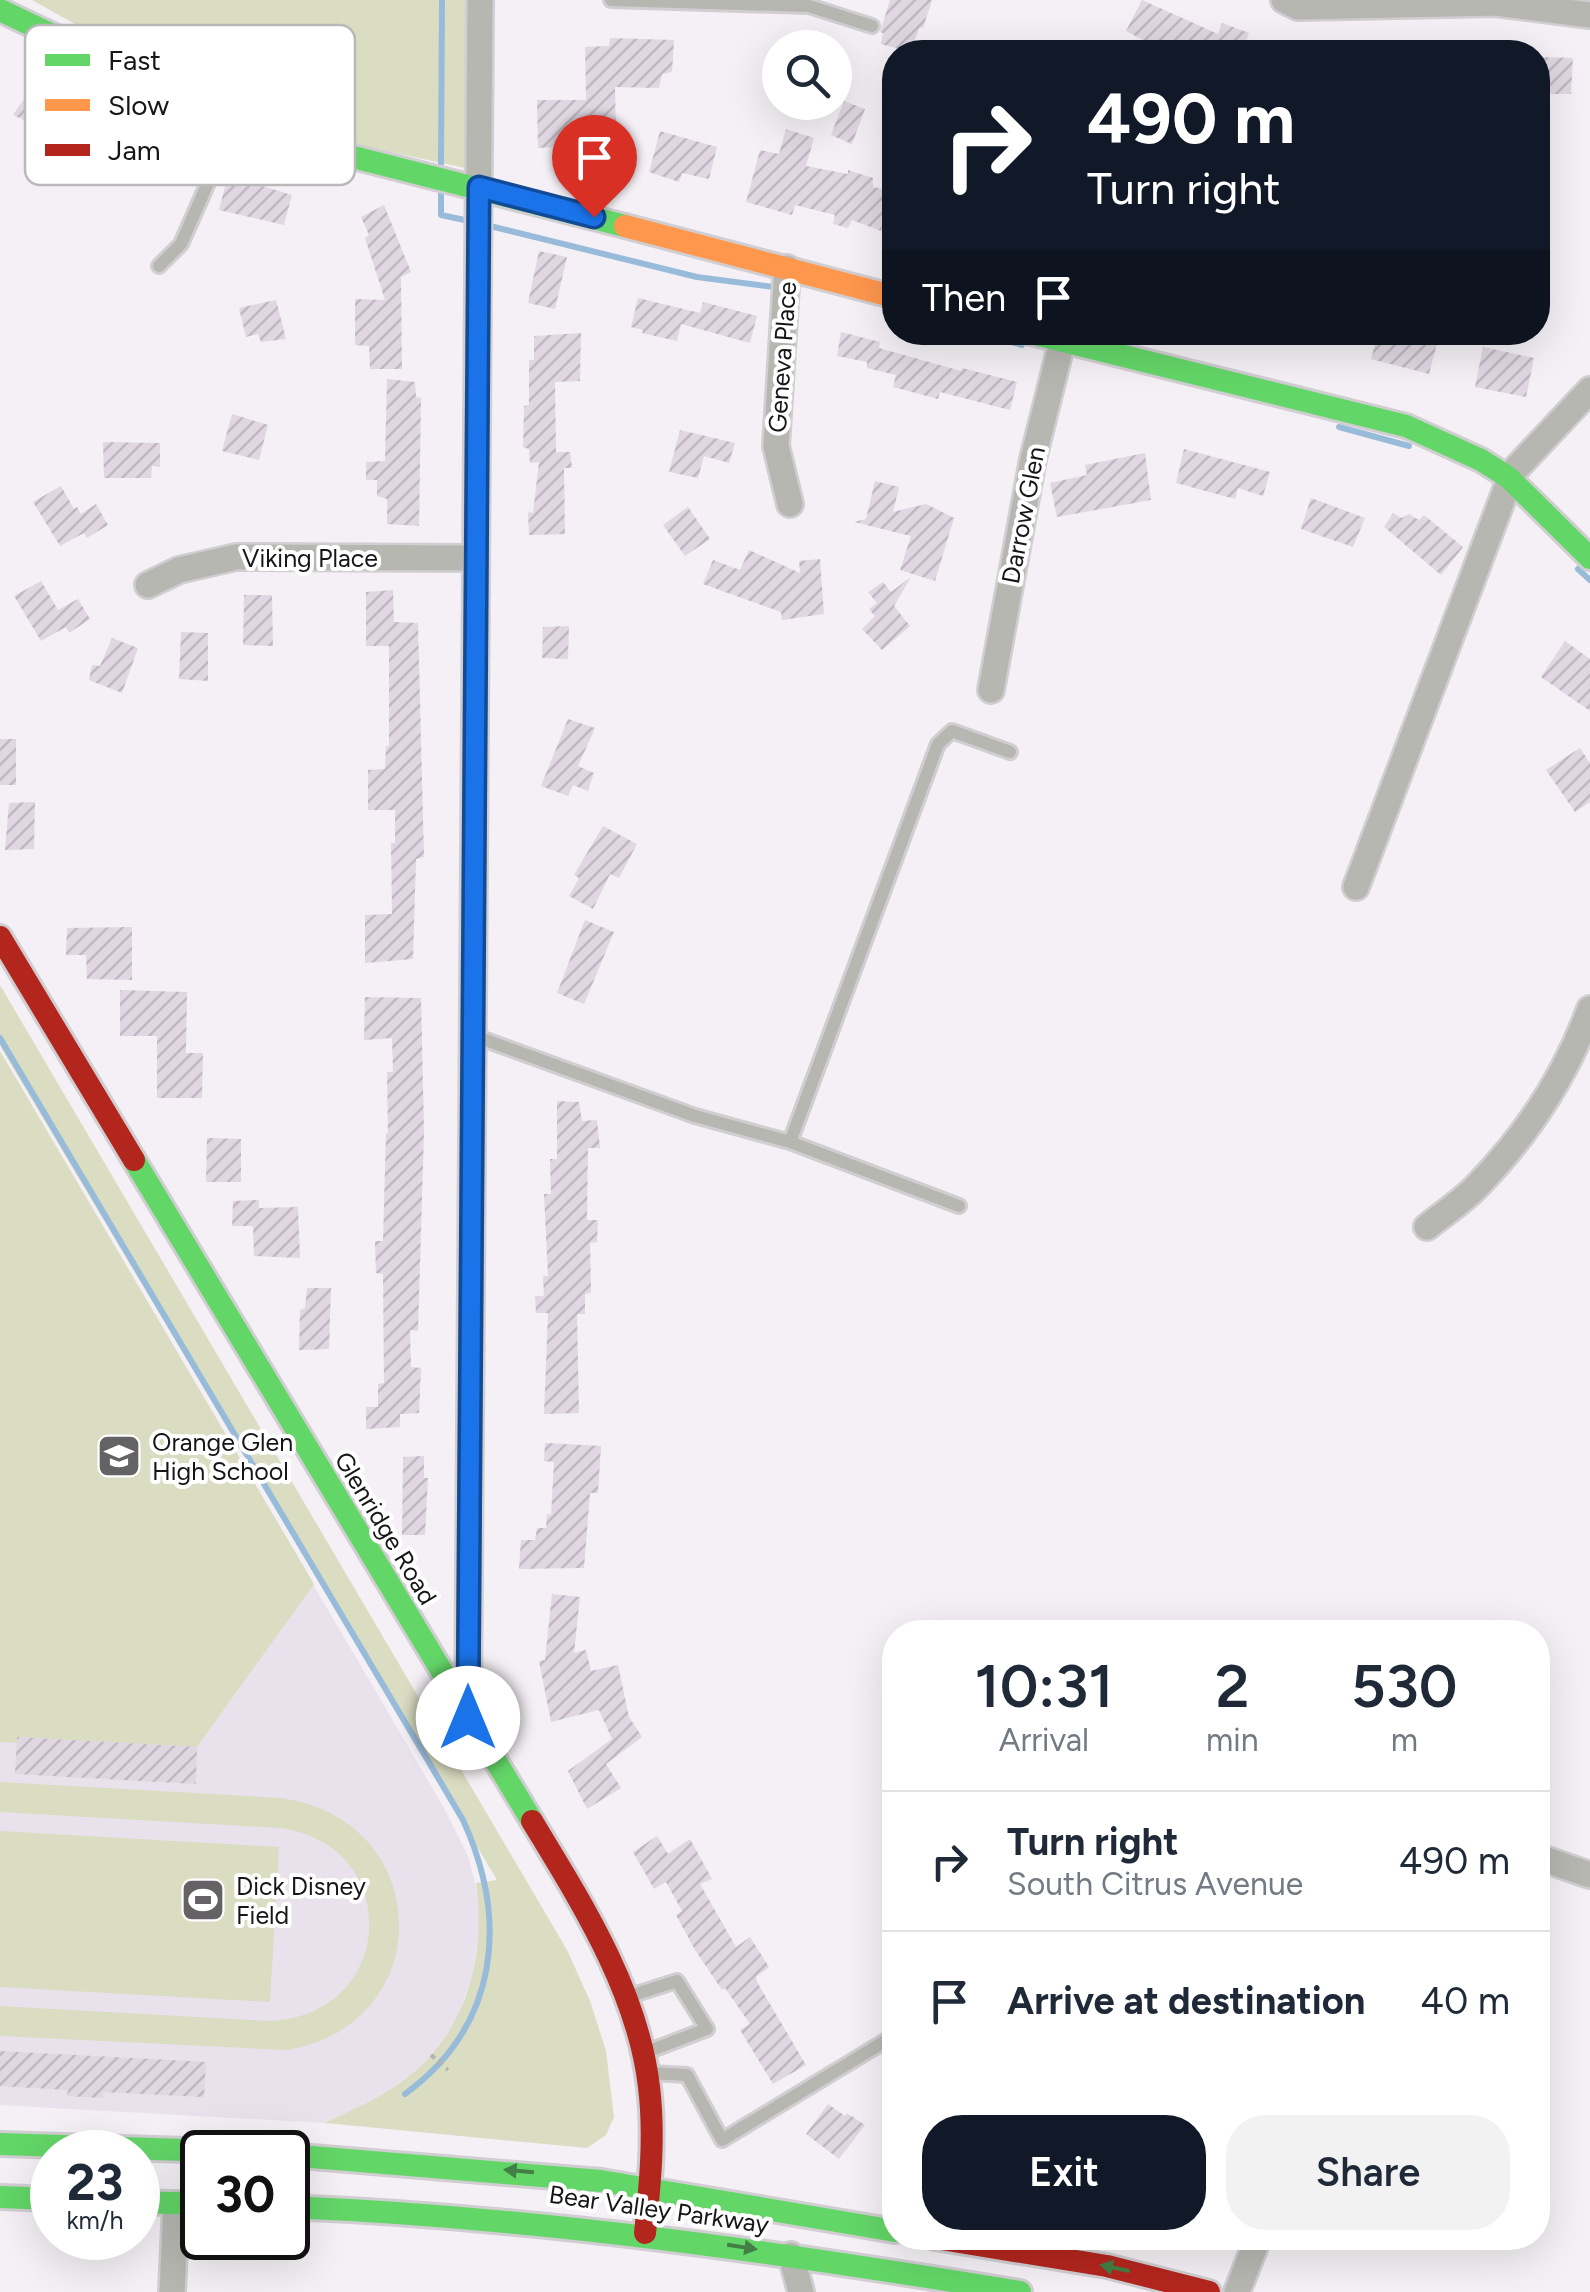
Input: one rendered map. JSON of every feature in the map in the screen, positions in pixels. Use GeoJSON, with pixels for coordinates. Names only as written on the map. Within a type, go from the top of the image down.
{"type":"FeatureCollection","features":[{"type":"Feature","properties":{"kind":"street"},"geometry":{"type":"LineString","coordinates":[[468,1718],[480,0]]}},
{"type":"Feature","properties":{"kind":"street"},"geometry":{"type":"LineString","coordinates":[[1284,0],[1298,7],[1552,5],[1590,15]]}},
{"type":"Feature","properties":{"kind":"street"},"geometry":{"type":"LineString","coordinates":[[0,10],[31,25]]}},
{"type":"Feature","properties":{"kind":"street"},"geometry":{"type":"LineString","coordinates":[[355,157],[882,293]]}},
{"type":"Feature","properties":{"kind":"street","name":"Geneva Place"},"geometry":{"type":"LineString","coordinates":[[788,268],[776,446],[790,504]]}},
{"type":"Feature","properties":{"kind":"street","name":"Darrow Glen"},"geometry":{"type":"LineString","coordinates":[[991,690],[1033,459],[1061,345]]}},
{"type":"Feature","properties":{"kind":"street"},"geometry":{"type":"LineString","coordinates":[[1074,345],[1406,426],[1481,460],[1509,478],[1590,558]]}},
{"type":"Feature","properties":{"kind":"street"},"geometry":{"type":"LineString","coordinates":[[1356,887],[1509,478],[1590,390]]}},
{"type":"Feature","properties":{"kind":"street","name":"Viking Place"},"geometry":{"type":"LineString","coordinates":[[148,585],[180,570],[236,557],[476,558]]}},
{"type":"Feature","properties":{"kind":"street","name":"Glenridge Road"},"geometry":{"type":"LineString","coordinates":[[0,938],[575,1893],[618,1976],[645,2063],[650,2188],[645,2233]]}},
{"type":"Feature","properties":{"kind":"street"},"geometry":{"type":"LineString","coordinates":[[1426,1227],[1478,1186],[1535,1119],[1574,1052],[1590,1009]]}},
{"type":"Feature","properties":{"kind":"street"},"geometry":{"type":"LineString","coordinates":[[1550,1862],[1590,1875]]}},
{"type":"Feature","properties":{"kind":"street"},"geometry":{"type":"LineString","coordinates":[[0,2144],[180,2150]]}},
{"type":"Feature","properties":{"kind":"street","name":"Bear Valley Parkway"},"geometry":{"type":"LineString","coordinates":[[310,2156],[524,2171],[650,2188],[882,2230]]}},
{"type":"Feature","properties":{"kind":"street"},"geometry":{"type":"LineString","coordinates":[[0,2197],[30,2198]]}},
{"type":"Feature","properties":{"kind":"street"},"geometry":{"type":"LineString","coordinates":[[160,2203],[180,2204]]}},
{"type":"Feature","properties":{"kind":"street"},"geometry":{"type":"LineString","coordinates":[[172,2292],[176,2204]]}},
{"type":"Feature","properties":{"kind":"street","name":"Bear Valley Parkway"},"geometry":{"type":"LineString","coordinates":[[310,2208],[504,2218],[645,2233],[1020,2292]]}},
{"type":"Feature","properties":{"kind":"street"},"geometry":{"type":"LineString","coordinates":[[1017,2250],[1162,2278],[1210,2292]]}},
{"type":"Feature","properties":{"kind":"street"},"geometry":{"type":"LineString","coordinates":[[1238,2292],[1254,2250]]}},
{"type":"Feature","properties":{"kind":"street"},"geometry":{"type":"LineString","coordinates":[[791,2255],[801,2292]]}},
{"type":"Feature","properties":{"kind":"lane"},"geometry":{"type":"LineString","coordinates":[[611,0],[810,6],[872,26]]}},
{"type":"Feature","properties":{"kind":"lane"},"geometry":{"type":"LineString","coordinates":[[159,266],[181,244],[207,185]]}},
{"type":"Feature","properties":{"kind":"lane"},"geometry":{"type":"LineString","coordinates":[[790,1142],[938,744],[952,731],[1010,752]]}},
{"type":"Feature","properties":{"kind":"lane"},"geometry":{"type":"LineString","coordinates":[[472,1034],[695,1116],[790,1142],[959,1206]]}},
{"type":"Feature","properties":{"kind":"lane"},"geometry":{"type":"LineString","coordinates":[[624,1998],[677,1980],[708,2029],[645,2063]]}},
{"type":"Feature","properties":{"kind":"lane"},"geometry":{"type":"LineString","coordinates":[[645,2063],[687,2075],[722,2140],[882,2043]]}},
{"type":"Feature","properties":{"kind":"path"},"geometry":{"type":"LineString","coordinates":[[431,2055],[448,2070]]}},
{"type":"Feature","properties":{"kind":"shaded area","name":"Orange Glen High School"},"geometry":{"type":"Polygon","coordinates":[[[0,1055],[364,1671],[468,1856],[479,1899],[480,1924],[473,1974],[457,2018],[436,2051],[410,2076],[384,2094],[325,2123],[0,2105],[0,1055]]]}},
{"type":"Feature","properties":{"kind":"green space"},"geometry":{"type":"Polygon","coordinates":[[[32,0],[466,0],[465,168],[355,144],[355,25],[77,25],[32,0]]]}},
{"type":"Feature","properties":{"kind":"green space"},"geometry":{"type":"Polygon","coordinates":[[[0,985],[567,1950],[590,2001],[606,2051],[614,2117],[606,2135],[587,2148],[325,2123],[400,2083],[441,2043],[456,2020],[474,1968],[479,1912],[476,1883],[497,1880],[0,1046],[0,985]]]}},
{"type":"Feature","properties":{"kind":"green space"},"geometry":{"type":"Polygon","coordinates":[[[0,1051],[314,1584],[197,1747],[17,1737],[17,1743],[0,1742],[0,1051]]]}},
{"type":"Feature","properties":{"kind":"green space"},"geometry":{"type":"Polygon","coordinates":[[[0,1782],[281,1798],[332,1814],[368,1843],[391,1880],[399,1922],[393,1964],[372,2003],[337,2033],[287,2050],[0,2036],[0,2006],[269,2021],[311,2012],[342,1991],[362,1962],[369,1929],[365,1895],[349,1864],[320,1840],[279,1828],[0,1812],[0,1782]]]}},
{"type":"Feature","properties":{"kind":"green space"},"geometry":{"type":"Polygon","coordinates":[[[0,1831],[279,1847],[270,2002],[0,1987],[0,1831]]]}},
{"type":"Feature","properties":{"kind":"building"},"geometry":{"type":"Polygon","coordinates":[[[890,0],[932,0],[915,40],[882,40],[882,44],[880,32],[890,0]]]}},
{"type":"Feature","properties":{"kind":"building"},"geometry":{"type":"Polygon","coordinates":[[[1142,0],[1218,34],[1222,23],[1249,33],[1246,40],[1143,40],[1126,31],[1142,0]]]}},
{"type":"Feature","properties":{"kind":"building"},"geometry":{"type":"Polygon","coordinates":[[[610,38],[674,40],[672,72],[662,74],[659,88],[615,87],[616,135],[560,139],[560,147],[538,148],[537,100],[586,100],[585,47],[609,46],[610,38]]]}},
{"type":"Feature","properties":{"kind":"building"},"geometry":{"type":"Polygon","coordinates":[[[1550,57],[1573,58],[1571,94],[1550,94],[1550,57]]]}},
{"type":"Feature","properties":{"kind":"building"},"geometry":{"type":"Polygon","coordinates":[[[25,98],[25,121],[13,115],[25,98]]]}},
{"type":"Feature","properties":{"kind":"building"},"geometry":{"type":"Polygon","coordinates":[[[852,104],[865,109],[852,144],[831,135],[837,120],[852,120],[852,104]]]}},
{"type":"Feature","properties":{"kind":"building"},"geometry":{"type":"Polygon","coordinates":[[[786,129],[814,138],[806,166],[848,174],[848,170],[873,178],[873,187],[882,189],[881,231],[852,220],[848,228],[833,224],[835,215],[795,205],[792,215],[746,202],[760,150],[779,154],[786,129]]]}},
{"type":"Feature","properties":{"kind":"building"},"geometry":{"type":"Polygon","coordinates":[[[660,131],[717,147],[709,179],[682,173],[679,182],[649,172],[660,131]]]}},
{"type":"Feature","properties":{"kind":"building"},"geometry":{"type":"Polygon","coordinates":[[[225,185],[259,185],[292,195],[284,225],[219,210],[225,185]]]}},
{"type":"Feature","properties":{"kind":"building"},"geometry":{"type":"Polygon","coordinates":[[[384,205],[411,272],[401,277],[402,369],[370,369],[369,346],[355,345],[355,299],[385,300],[361,217],[384,205]]]}},
{"type":"Feature","properties":{"kind":"building"},"geometry":{"type":"Polygon","coordinates":[[[539,251],[567,257],[555,309],[528,303],[539,251]]]}},
{"type":"Feature","properties":{"kind":"building"},"geometry":{"type":"Polygon","coordinates":[[[638,298],[700,313],[703,302],[757,316],[750,343],[681,324],[677,341],[642,333],[643,330],[631,327],[638,298]]]}},
{"type":"Feature","properties":{"kind":"building"},"geometry":{"type":"Polygon","coordinates":[[[276,300],[286,339],[261,342],[258,334],[246,337],[239,308],[276,300]]]}},
{"type":"Feature","properties":{"kind":"building"},"geometry":{"type":"Polygon","coordinates":[[[841,332],[880,342],[879,348],[1017,382],[1010,410],[940,392],[938,399],[893,387],[896,375],[867,368],[867,362],[837,356],[841,332]]]}},
{"type":"Feature","properties":{"kind":"building"},"geometry":{"type":"Polygon","coordinates":[[[581,333],[580,381],[555,382],[556,452],[570,452],[572,468],[564,468],[565,534],[529,535],[528,512],[533,513],[539,462],[530,463],[529,449],[523,447],[524,406],[529,405],[529,360],[534,360],[534,336],[581,333]]]}},
{"type":"Feature","properties":{"kind":"building"},"geometry":{"type":"Polygon","coordinates":[[[1375,345],[1437,345],[1429,374],[1371,359],[1375,345]]]}},
{"type":"Feature","properties":{"kind":"building"},"geometry":{"type":"Polygon","coordinates":[[[1483,347],[1534,358],[1526,397],[1475,387],[1483,347]]]}},
{"type":"Feature","properties":{"kind":"building"},"geometry":{"type":"Polygon","coordinates":[[[387,379],[415,382],[416,397],[421,398],[419,526],[387,524],[387,499],[377,496],[377,480],[366,480],[366,462],[385,461],[387,379]]]}},
{"type":"Feature","properties":{"kind":"building"},"geometry":{"type":"Polygon","coordinates":[[[232,414],[268,425],[259,460],[222,451],[232,414]]]}},
{"type":"Feature","properties":{"kind":"building"},"geometry":{"type":"Polygon","coordinates":[[[680,430],[735,443],[729,463],[704,456],[698,478],[669,472],[680,430]]]}},
{"type":"Feature","properties":{"kind":"building"},"geometry":{"type":"Polygon","coordinates":[[[103,442],[160,443],[160,467],[152,466],[151,478],[104,478],[103,442]]]}},
{"type":"Feature","properties":{"kind":"building"},"geometry":{"type":"Polygon","coordinates":[[[1184,449],[1270,472],[1263,496],[1238,488],[1235,499],[1176,483],[1184,449]]]}},
{"type":"Feature","properties":{"kind":"building"},"geometry":{"type":"Polygon","coordinates":[[[1145,453],[1151,500],[1057,517],[1050,483],[1087,475],[1085,465],[1145,453]]]}},
{"type":"Feature","properties":{"kind":"building"},"geometry":{"type":"Polygon","coordinates":[[[875,481],[899,487],[893,512],[926,504],[954,518],[935,581],[900,570],[911,536],[854,522],[866,519],[875,481]]]}},
{"type":"Feature","properties":{"kind":"building"},"geometry":{"type":"Polygon","coordinates":[[[61,486],[74,509],[77,507],[81,514],[96,504],[108,525],[87,538],[84,533],[60,546],[33,502],[61,486]]]}},
{"type":"Feature","properties":{"kind":"building"},"geometry":{"type":"Polygon","coordinates":[[[1311,498],[1365,518],[1353,547],[1301,529],[1311,498]]]}},
{"type":"Feature","properties":{"kind":"building"},"geometry":{"type":"Polygon","coordinates":[[[688,507],[710,539],[685,556],[663,525],[688,507]]]}},
{"type":"Feature","properties":{"kind":"building"},"geometry":{"type":"Polygon","coordinates":[[[1393,513],[1402,518],[1409,514],[1419,520],[1424,515],[1463,547],[1441,575],[1384,527],[1393,513]]]}},
{"type":"Feature","properties":{"kind":"building"},"geometry":{"type":"Polygon","coordinates":[[[749,550],[800,573],[799,561],[820,559],[824,614],[782,620],[781,612],[703,584],[713,560],[740,570],[749,550]]]}},
{"type":"Feature","properties":{"kind":"building"},"geometry":{"type":"Polygon","coordinates":[[[911,577],[894,606],[910,626],[882,650],[862,629],[875,616],[869,609],[877,603],[868,592],[883,582],[891,592],[911,577]]]}},
{"type":"Feature","properties":{"kind":"building"},"geometry":{"type":"Polygon","coordinates":[[[41,581],[58,610],[78,599],[90,619],[69,633],[66,627],[41,641],[14,596],[41,581]]]}},
{"type":"Feature","properties":{"kind":"building"},"geometry":{"type":"Polygon","coordinates":[[[393,590],[394,622],[418,623],[424,857],[416,859],[413,959],[365,963],[365,915],[392,914],[391,843],[395,843],[395,810],[368,810],[368,770],[385,769],[389,746],[389,646],[366,646],[366,592],[393,590]]]}},
{"type":"Feature","properties":{"kind":"building"},"geometry":{"type":"Polygon","coordinates":[[[244,595],[272,595],[273,646],[243,645],[244,595]]]}},
{"type":"Feature","properties":{"kind":"building"},"geometry":{"type":"Polygon","coordinates":[[[569,626],[568,659],[542,658],[543,627],[569,626]]]}},
{"type":"Feature","properties":{"kind":"building"},"geometry":{"type":"Polygon","coordinates":[[[181,632],[208,633],[208,681],[179,679],[181,632]]]}},
{"type":"Feature","properties":{"kind":"building"},"geometry":{"type":"Polygon","coordinates":[[[112,638],[138,648],[122,693],[89,680],[92,665],[100,666],[112,638]]]}},
{"type":"Feature","properties":{"kind":"building"},"geometry":{"type":"Polygon","coordinates":[[[1565,641],[1590,659],[1590,711],[1541,677],[1565,641]]]}},
{"type":"Feature","properties":{"kind":"building"},"geometry":{"type":"Polygon","coordinates":[[[568,719],[595,728],[578,766],[594,773],[588,791],[573,785],[568,796],[541,786],[568,719]]]}},
{"type":"Feature","properties":{"kind":"building"},"geometry":{"type":"Polygon","coordinates":[[[0,739],[16,739],[16,785],[0,785],[0,739]]]}},
{"type":"Feature","properties":{"kind":"building"},"geometry":{"type":"Polygon","coordinates":[[[1580,748],[1590,763],[1590,802],[1575,812],[1546,770],[1580,748]]]}},
{"type":"Feature","properties":{"kind":"building"},"geometry":{"type":"Polygon","coordinates":[[[35,802],[34,849],[5,850],[9,803],[35,802]]]}},
{"type":"Feature","properties":{"kind":"building"},"geometry":{"type":"Polygon","coordinates":[[[603,826],[637,844],[619,878],[610,874],[593,909],[569,896],[579,878],[574,875],[603,826]]]}},
{"type":"Feature","properties":{"kind":"building"},"geometry":{"type":"Polygon","coordinates":[[[585,920],[614,932],[584,1004],[557,993],[585,920]]]}},
{"type":"Feature","properties":{"kind":"building"},"geometry":{"type":"Polygon","coordinates":[[[132,927],[132,980],[87,979],[86,955],[66,955],[67,928],[132,927]]]}},
{"type":"Feature","properties":{"kind":"building"},"geometry":{"type":"Polygon","coordinates":[[[120,990],[187,992],[186,1053],[203,1053],[202,1098],[157,1098],[157,1036],[120,1036],[120,990]]]}},
{"type":"Feature","properties":{"kind":"building"},"geometry":{"type":"Polygon","coordinates":[[[365,997],[421,998],[424,1132],[418,1331],[410,1330],[411,1367],[421,1368],[419,1413],[400,1414],[400,1427],[366,1429],[366,1407],[378,1407],[378,1384],[384,1383],[383,1274],[376,1273],[375,1241],[383,1241],[387,1072],[393,1072],[392,1038],[364,1040],[365,997]]]}},
{"type":"Feature","properties":{"kind":"building"},"geometry":{"type":"Polygon","coordinates":[[[557,1101],[579,1102],[582,1121],[597,1120],[600,1148],[588,1148],[587,1220],[598,1220],[597,1242],[590,1243],[591,1293],[585,1294],[585,1314],[577,1314],[579,1413],[544,1414],[548,1313],[536,1313],[535,1296],[544,1296],[543,1276],[548,1276],[544,1194],[551,1194],[550,1159],[557,1159],[557,1101]]]}},
{"type":"Feature","properties":{"kind":"building"},"geometry":{"type":"Polygon","coordinates":[[[207,1138],[241,1139],[241,1182],[206,1182],[207,1138]]]}},
{"type":"Feature","properties":{"kind":"building"},"geometry":{"type":"Polygon","coordinates":[[[259,1200],[259,1208],[298,1207],[300,1258],[254,1256],[253,1226],[232,1226],[233,1201],[259,1200]]]}},
{"type":"Feature","properties":{"kind":"building"},"geometry":{"type":"Polygon","coordinates":[[[307,1288],[331,1288],[329,1349],[299,1350],[300,1310],[305,1308],[307,1288]]]}},
{"type":"Feature","properties":{"kind":"building"},"geometry":{"type":"Polygon","coordinates":[[[545,1443],[601,1446],[598,1493],[590,1493],[584,1568],[519,1569],[521,1540],[535,1540],[537,1528],[546,1528],[547,1514],[551,1515],[554,1462],[544,1461],[545,1443]]]}},
{"type":"Feature","properties":{"kind":"building"},"geometry":{"type":"Polygon","coordinates":[[[424,1456],[424,1478],[428,1478],[425,1535],[402,1535],[403,1457],[424,1456]]]}},
{"type":"Feature","properties":{"kind":"building"},"geometry":{"type":"Polygon","coordinates":[[[552,1594],[580,1597],[574,1653],[586,1650],[591,1671],[618,1665],[629,1717],[642,1737],[606,1764],[621,1788],[587,1809],[568,1771],[612,1739],[599,1710],[551,1722],[539,1661],[545,1660],[552,1594]]]}},
{"type":"Feature","properties":{"kind":"building"},"geometry":{"type":"Polygon","coordinates":[[[17,1737],[197,1747],[196,1784],[15,1774],[17,1737]]]}},
{"type":"Feature","properties":{"kind":"building"},"geometry":{"type":"Polygon","coordinates":[[[657,1836],[668,1854],[690,1839],[712,1879],[700,1884],[736,1947],[750,1937],[769,1967],[756,1977],[757,1982],[806,2065],[773,2084],[740,2030],[750,2024],[695,1950],[676,1915],[682,1911],[666,1882],[654,1889],[633,1852],[657,1836]]]}},
{"type":"Feature","properties":{"kind":"building"},"geometry":{"type":"Polygon","coordinates":[[[0,2051],[206,2062],[204,2097],[103,2092],[103,2098],[67,2096],[68,2090],[0,2086],[0,2051]]]}},
{"type":"Feature","properties":{"kind":"building"},"geometry":{"type":"Polygon","coordinates":[[[828,2104],[865,2125],[839,2159],[806,2134],[828,2104]]]}},
{"type":"Feature","properties":{"kind":"waterway"},"geometry":{"type":"LineString","coordinates":[[441,164],[442,0]]}},
{"type":"Feature","properties":{"kind":"waterway"},"geometry":{"type":"LineString","coordinates":[[441,191],[441,215],[474,222]]}},
{"type":"Feature","properties":{"kind":"waterway"},"geometry":{"type":"LineString","coordinates":[[486,225],[697,277],[782,288]]}},
{"type":"Feature","properties":{"kind":"waterway"},"geometry":{"type":"LineString","coordinates":[[1339,427],[1409,446]]}},
{"type":"Feature","properties":{"kind":"waterway"},"geometry":{"type":"LineString","coordinates":[[1578,569],[1590,580]]}},
{"type":"Feature","properties":{"kind":"waterway"},"geometry":{"type":"LineString","coordinates":[[0,1038],[463,1820],[478,1858],[490,1933],[477,2004],[460,2036],[436,2067],[405,2094]]}},
{"type":"Feature","properties":{"kind":"traffic: fast"},"geometry":{"type":"LineString","coordinates":[[0,10],[31,25]]}},
{"type":"Feature","properties":{"kind":"traffic: fast"},"geometry":{"type":"LineString","coordinates":[[355,157],[625,226]]}},
{"type":"Feature","properties":{"kind":"traffic: fast"},"geometry":{"type":"LineString","coordinates":[[1079,345],[1406,426],[1481,460],[1508,477],[1590,558]]}},
{"type":"Feature","properties":{"kind":"traffic: fast"},"geometry":{"type":"LineString","coordinates":[[134,1160],[532,1821]]}},
{"type":"Feature","properties":{"kind":"traffic: fast"},"geometry":{"type":"LineString","coordinates":[[0,2144],[180,2150]]}},
{"type":"Feature","properties":{"kind":"traffic: fast"},"geometry":{"type":"LineString","coordinates":[[310,2157],[601,2181],[882,2229]]}},
{"type":"Feature","properties":{"kind":"traffic: fast"},"geometry":{"type":"LineString","coordinates":[[0,2197],[30,2198]]}},
{"type":"Feature","properties":{"kind":"traffic: fast"},"geometry":{"type":"LineString","coordinates":[[160,2203],[180,2203]]}},
{"type":"Feature","properties":{"kind":"traffic: fast"},"geometry":{"type":"LineString","coordinates":[[310,2208],[472,2219],[656,2238],[1020,2292]]}},
{"type":"Feature","properties":{"kind":"traffic: slow"},"geometry":{"type":"LineString","coordinates":[[625,226],[882,294]]}},
{"type":"Feature","properties":{"kind":"traffic: jam"},"geometry":{"type":"LineString","coordinates":[[0,937],[134,1160]]}},
{"type":"Feature","properties":{"kind":"traffic: jam"},"geometry":{"type":"LineString","coordinates":[[532,1821],[605,1948],[643,2051],[652,2123],[645,2233]]}},
{"type":"Feature","properties":{"kind":"traffic: jam"},"geometry":{"type":"LineString","coordinates":[[1009,2250],[1107,2266],[1209,2292]]}},
{"type":"Feature","properties":{"kind":"place","name":"Orange Glen High School"},"geometry":{"type":"Point","coordinates":[119,1456]}},
{"type":"Feature","properties":{"kind":"place","name":"Dick Disney Field"},"geometry":{"type":"Point","coordinates":[203,1900]}},
{"type":"Feature","properties":{"kind":"route"},"geometry":{"type":"LineString","coordinates":[[468,1718],[479,187],[594,217]]}}]}
